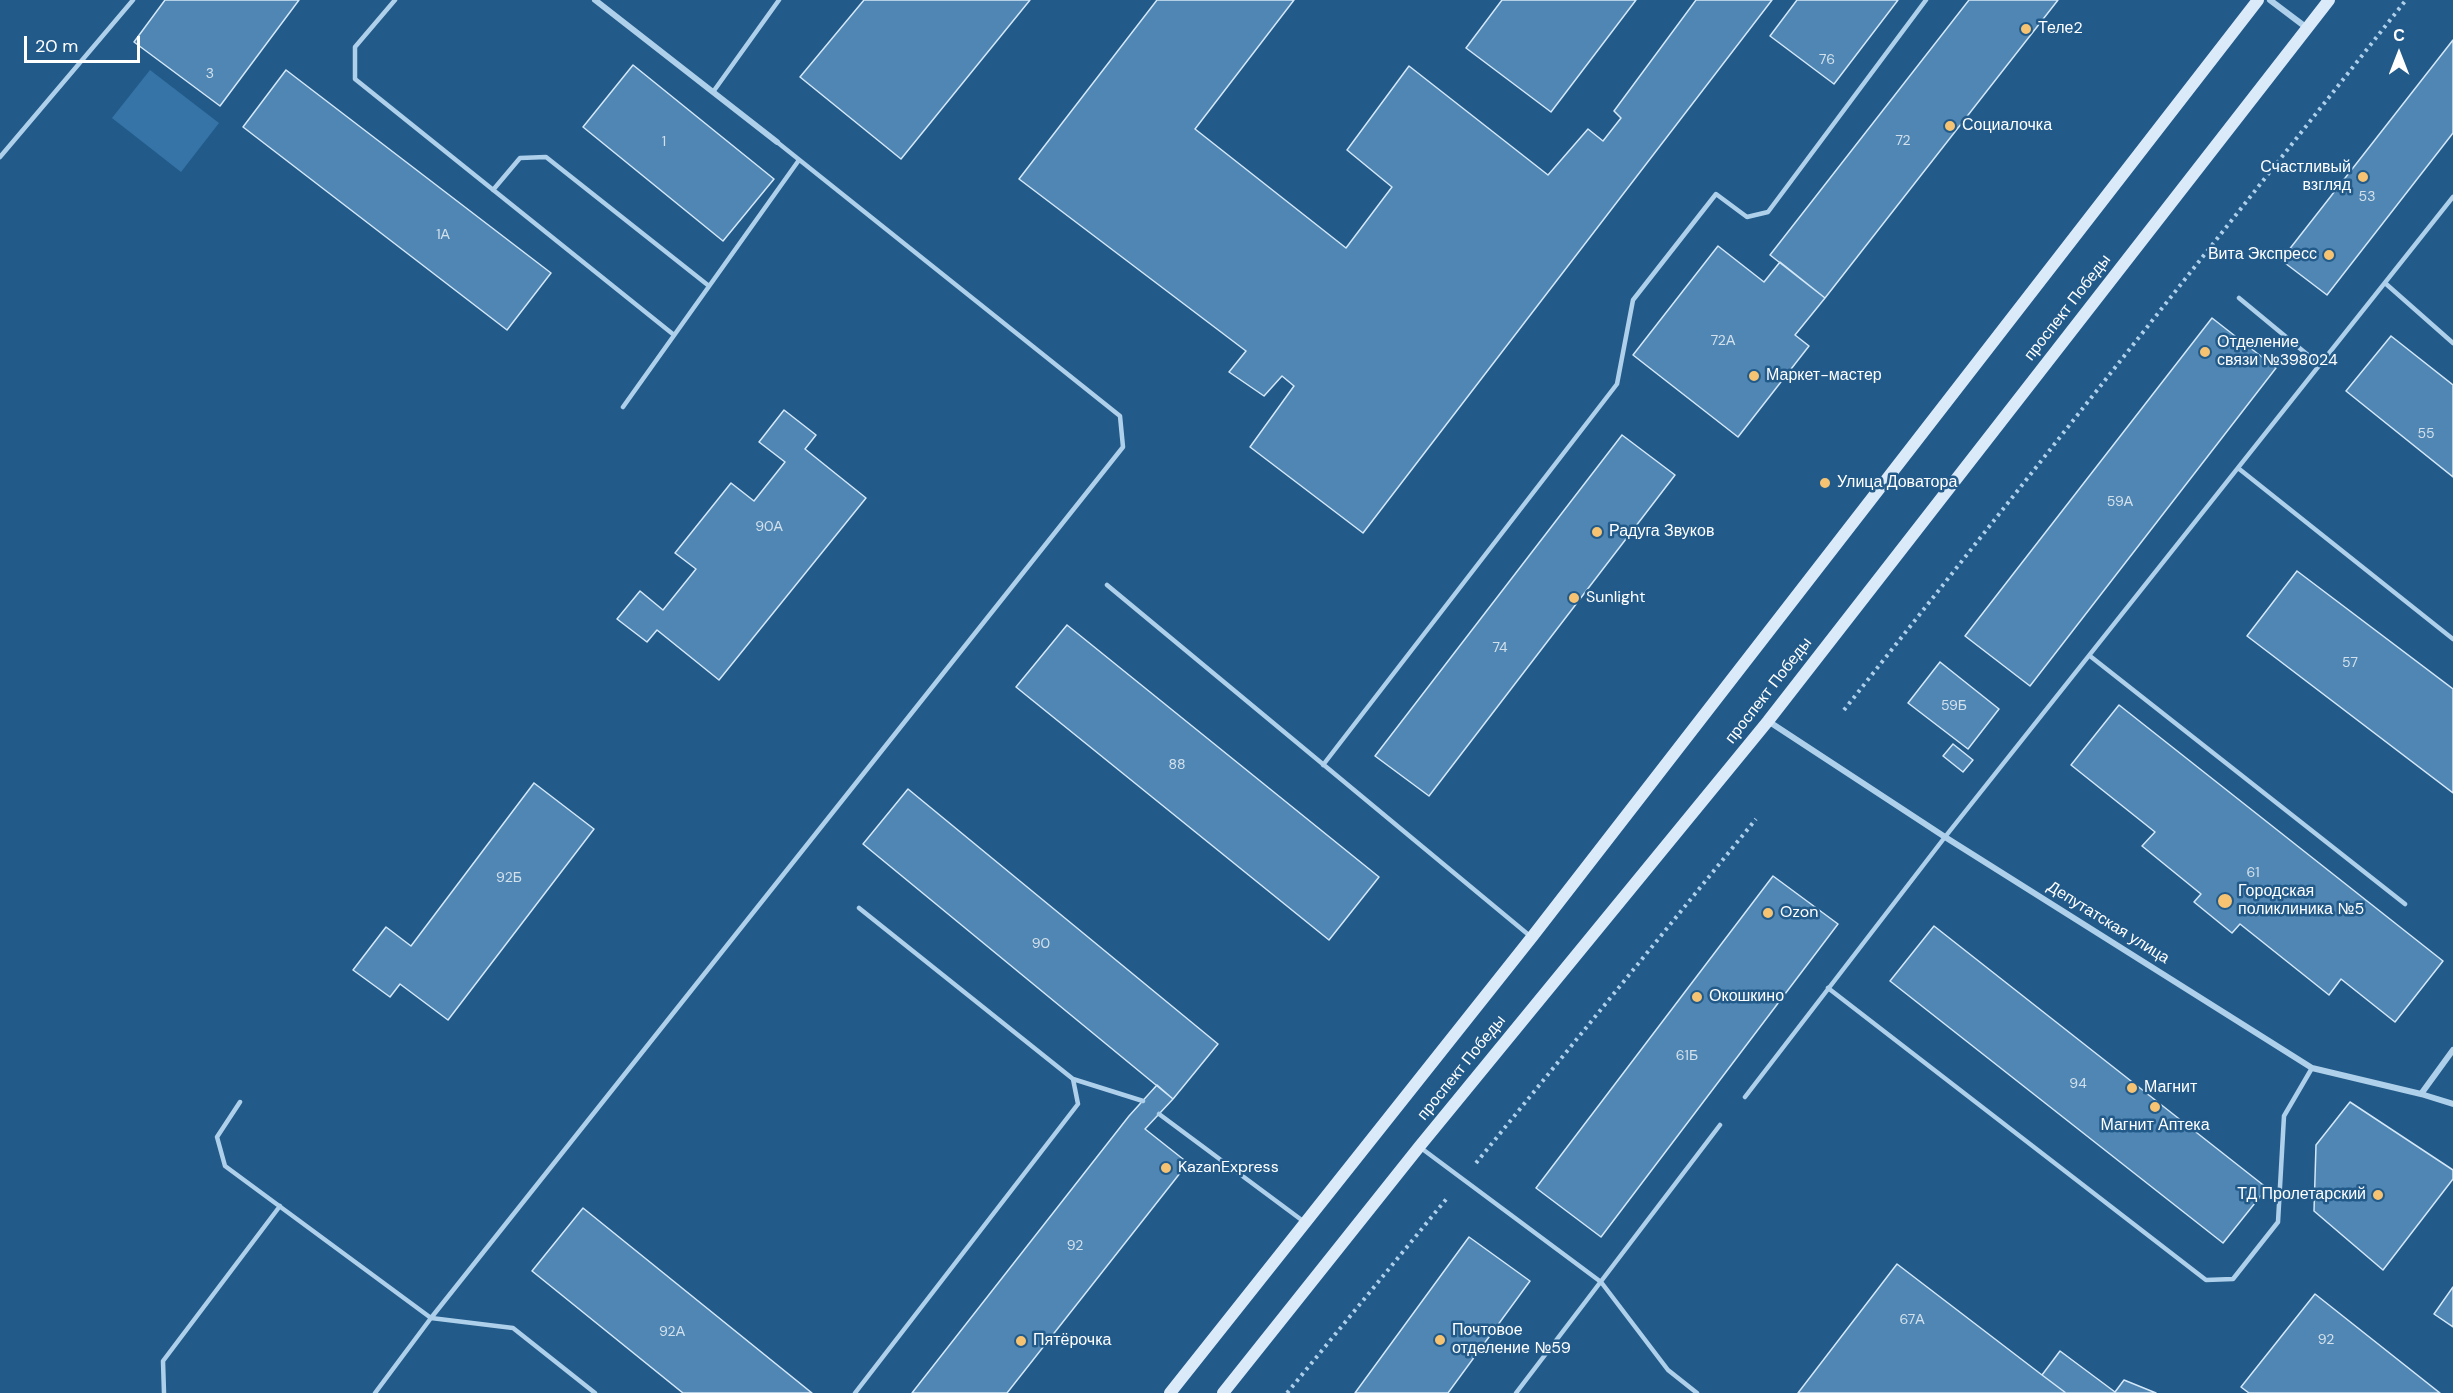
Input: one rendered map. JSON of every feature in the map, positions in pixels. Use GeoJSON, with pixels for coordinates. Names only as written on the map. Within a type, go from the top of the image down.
{"type":"FeatureCollection","features":[{"type":"Feature","properties":{"kind":"main road","name":"проспект Победы"},"geometry":{"type":"LineString","coordinates":[[1170,1393],[1532,937],[2258,0]]}},
{"type":"Feature","properties":{"kind":"main road","name":"проспект Победы"},"geometry":{"type":"LineString","coordinates":[[1223,1393],[1419,1147],[1768,721],[2329,0]]}},
{"type":"Feature","properties":{"kind":"street"},"geometry":{"type":"LineString","coordinates":[[595,0],[777,142]]}},
{"type":"Feature","properties":{"kind":"street"},"geometry":{"type":"LineString","coordinates":[[2270,0],[2307,28]]}},
{"type":"Feature","properties":{"kind":"street","name":"Депутатская улица"},"geometry":{"type":"LineString","coordinates":[[1768,721],[1945,837],[2312,1068],[2453,1104]]}},
{"type":"Feature","properties":{"kind":"street"},"geometry":{"type":"LineString","coordinates":[[2421,1094],[2453,1050]]}},
{"type":"Feature","properties":{"kind":"lane"},"geometry":{"type":"LineString","coordinates":[[0,157],[133,0]]}},
{"type":"Feature","properties":{"kind":"lane"},"geometry":{"type":"LineString","coordinates":[[395,0],[355,47],[355,79],[674,335]]}},
{"type":"Feature","properties":{"kind":"lane"},"geometry":{"type":"LineString","coordinates":[[713,92],[779,0]]}},
{"type":"Feature","properties":{"kind":"lane"},"geometry":{"type":"LineString","coordinates":[[1323,765],[1617,384],[1633,300],[1716,194],[1747,217],[1768,212],[1926,0]]}},
{"type":"Feature","properties":{"kind":"lane"},"geometry":{"type":"LineString","coordinates":[[375,1393],[431,1318],[1123,447],[1120,416],[777,142]]}},
{"type":"Feature","properties":{"kind":"lane"},"geometry":{"type":"LineString","coordinates":[[493,190],[520,158],[546,157],[709,286]]}},
{"type":"Feature","properties":{"kind":"lane"},"geometry":{"type":"LineString","coordinates":[[623,407],[799,160]]}},
{"type":"Feature","properties":{"kind":"lane"},"geometry":{"type":"LineString","coordinates":[[1744,1097],[1945,837],[2453,197]]}},
{"type":"Feature","properties":{"kind":"lane"},"geometry":{"type":"LineString","coordinates":[[2385,283],[2453,343]]}},
{"type":"Feature","properties":{"kind":"lane"},"geometry":{"type":"LineString","coordinates":[[2239,298],[2320,365]]}},
{"type":"Feature","properties":{"kind":"lane"},"geometry":{"type":"LineString","coordinates":[[2238,468],[2453,639]]}},
{"type":"Feature","properties":{"kind":"lane"},"geometry":{"type":"LineString","coordinates":[[1107,585],[1532,937]]}},
{"type":"Feature","properties":{"kind":"lane"},"geometry":{"type":"LineString","coordinates":[[2090,656],[2405,904]]}},
{"type":"Feature","properties":{"kind":"lane"},"geometry":{"type":"LineString","coordinates":[[859,908],[1073,1079],[1143,1101]]}},
{"type":"Feature","properties":{"kind":"lane"},"geometry":{"type":"LineString","coordinates":[[1828,988],[2206,1280],[2233,1279],[2278,1222],[2284,1116],[2312,1068]]}},
{"type":"Feature","properties":{"kind":"lane"},"geometry":{"type":"LineString","coordinates":[[855,1393],[1078,1104],[1073,1079]]}},
{"type":"Feature","properties":{"kind":"lane"},"geometry":{"type":"LineString","coordinates":[[240,1102],[217,1137],[225,1166],[431,1318],[513,1328],[595,1393]]}},
{"type":"Feature","properties":{"kind":"lane"},"geometry":{"type":"LineString","coordinates":[[1159,1114],[1306,1222]]}},
{"type":"Feature","properties":{"kind":"lane"},"geometry":{"type":"LineString","coordinates":[[1516,1393],[1720,1125]]}},
{"type":"Feature","properties":{"kind":"lane"},"geometry":{"type":"LineString","coordinates":[[1419,1147],[1600,1282],[1668,1370],[1697,1393]]}},
{"type":"Feature","properties":{"kind":"lane"},"geometry":{"type":"LineString","coordinates":[[164,1393],[163,1360],[280,1206]]}},
{"type":"Feature","properties":{"kind":"path"},"geometry":{"type":"LineString","coordinates":[[1844,710],[2406,0]]}},
{"type":"Feature","properties":{"kind":"path"},"geometry":{"type":"LineString","coordinates":[[1287,1393],[1756,819]]}},
{"type":"Feature","properties":{"kind":"shaded area"},"geometry":{"type":"Polygon","coordinates":[[[150,70],[219,123],[181,172],[112,118],[150,70]]]}},
{"type":"Feature","properties":{"kind":"building"},"geometry":{"type":"Polygon","coordinates":[[[165,0],[299,0],[220,106],[134,42],[165,0]]]}},
{"type":"Feature","properties":{"kind":"building"},"geometry":{"type":"Polygon","coordinates":[[[864,0],[1030,0],[901,159],[800,77],[864,0]]]}},
{"type":"Feature","properties":{"kind":"building"},"geometry":{"type":"Polygon","coordinates":[[[1157,0],[1294,0],[1195,129],[1346,248],[1392,187],[1347,150],[1409,66],[1548,175],[1588,129],[1603,141],[1621,118],[1614,111],[1696,0],[1772,0],[1363,533],[1250,447],[1294,386],[1282,376],[1264,396],[1229,372],[1246,351],[1019,179],[1157,0]]]}},
{"type":"Feature","properties":{"kind":"building"},"geometry":{"type":"Polygon","coordinates":[[[1502,0],[1636,0],[1551,112],[1466,48],[1502,0]]]}},
{"type":"Feature","properties":{"kind":"building"},"geometry":{"type":"Polygon","coordinates":[[[1797,0],[1898,0],[1834,84],[1770,36],[1797,0]]]}},
{"type":"Feature","properties":{"kind":"building"},"geometry":{"type":"Polygon","coordinates":[[[1969,0],[2058,0],[1825,298],[1770,255],[1969,0]]]}},
{"type":"Feature","properties":{"kind":"building"},"geometry":{"type":"Polygon","coordinates":[[[2453,40],[2453,133],[2327,295],[2281,260],[2453,40]]]}},
{"type":"Feature","properties":{"kind":"building"},"geometry":{"type":"Polygon","coordinates":[[[633,65],[774,179],[723,241],[583,127],[633,65]]]}},
{"type":"Feature","properties":{"kind":"building"},"geometry":{"type":"Polygon","coordinates":[[[286,70],[551,273],[507,330],[243,127],[286,70]]]}},
{"type":"Feature","properties":{"kind":"building"},"geometry":{"type":"Polygon","coordinates":[[[1718,246],[1764,282],[1780,262],[1825,298],[1795,335],[1809,346],[1738,437],[1633,355],[1718,246]]]}},
{"type":"Feature","properties":{"kind":"building"},"geometry":{"type":"Polygon","coordinates":[[[2212,318],[2276,368],[2030,686],[1965,636],[2212,318]]]}},
{"type":"Feature","properties":{"kind":"building"},"geometry":{"type":"Polygon","coordinates":[[[2391,336],[2453,385],[2453,477],[2346,391],[2391,336]]]}},
{"type":"Feature","properties":{"kind":"building"},"geometry":{"type":"Polygon","coordinates":[[[784,410],[816,435],[805,449],[866,498],[719,680],[657,630],[647,642],[617,619],[640,591],[663,610],[696,569],[675,553],[731,483],[754,501],[785,462],[759,442],[784,410]]]}},
{"type":"Feature","properties":{"kind":"building"},"geometry":{"type":"Polygon","coordinates":[[[1622,435],[1675,475],[1429,796],[1375,756],[1622,435]]]}},
{"type":"Feature","properties":{"kind":"building"},"geometry":{"type":"Polygon","coordinates":[[[2297,571],[2453,689],[2453,793],[2247,636],[2297,571]]]}},
{"type":"Feature","properties":{"kind":"building"},"geometry":{"type":"Polygon","coordinates":[[[1067,625],[1379,877],[1329,940],[1016,687],[1067,625]]]}},
{"type":"Feature","properties":{"kind":"building"},"geometry":{"type":"Polygon","coordinates":[[[1940,662],[1999,709],[1968,749],[1908,703],[1940,662]]]}},
{"type":"Feature","properties":{"kind":"building"},"geometry":{"type":"Polygon","coordinates":[[[2119,705],[2443,961],[2395,1022],[2341,979],[2329,995],[2240,924],[2232,933],[2194,902],[2201,894],[2142,846],[2155,832],[2071,765],[2119,705]]]}},
{"type":"Feature","properties":{"kind":"building"},"geometry":{"type":"Polygon","coordinates":[[[1953,744],[1973,760],[1963,772],[1943,756],[1953,744]]]}},
{"type":"Feature","properties":{"kind":"building"},"geometry":{"type":"Polygon","coordinates":[[[534,783],[594,829],[448,1020],[400,984],[390,997],[353,970],[386,927],[411,946],[534,783]]]}},
{"type":"Feature","properties":{"kind":"building"},"geometry":{"type":"Polygon","coordinates":[[[908,789],[1218,1044],[1173,1099],[863,844],[908,789]]]}},
{"type":"Feature","properties":{"kind":"building"},"geometry":{"type":"Polygon","coordinates":[[[1773,876],[1838,924],[1601,1237],[1536,1188],[1773,876]]]}},
{"type":"Feature","properties":{"kind":"building"},"geometry":{"type":"Polygon","coordinates":[[[1934,926],[2267,1188],[2223,1243],[1890,981],[1934,926]]]}},
{"type":"Feature","properties":{"kind":"building"},"geometry":{"type":"Polygon","coordinates":[[[1157,1085],[1173,1099],[1145,1129],[1188,1163],[1007,1393],[912,1393],[1129,1116],[1157,1085]]]}},
{"type":"Feature","properties":{"kind":"building","name":"ТД Пролетарский"},"geometry":{"type":"Polygon","coordinates":[[[2350,1102],[2453,1170],[2453,1179],[2383,1270],[2314,1211],[2316,1145],[2350,1102]]]}},
{"type":"Feature","properties":{"kind":"building"},"geometry":{"type":"Polygon","coordinates":[[[583,1208],[812,1393],[683,1393],[532,1271],[583,1208]]]}},
{"type":"Feature","properties":{"kind":"building"},"geometry":{"type":"Polygon","coordinates":[[[1469,1237],[1530,1281],[1448,1393],[1355,1393],[1469,1237]]]}},
{"type":"Feature","properties":{"kind":"building"},"geometry":{"type":"Polygon","coordinates":[[[1897,1264],[2042,1375],[2066,1393],[1798,1393],[1897,1264]]]}},
{"type":"Feature","properties":{"kind":"building"},"geometry":{"type":"Polygon","coordinates":[[[2453,1287],[2453,1327],[2434,1314],[2453,1287]]]}},
{"type":"Feature","properties":{"kind":"building"},"geometry":{"type":"Polygon","coordinates":[[[2315,1294],[2440,1393],[2249,1393],[2241,1387],[2315,1294]]]}},
{"type":"Feature","properties":{"kind":"building"},"geometry":{"type":"Polygon","coordinates":[[[2060,1351],[2115,1392],[2124,1380],[2156,1393],[2066,1393],[2042,1375],[2060,1351]]]}},
{"type":"Feature","properties":{"kind":"place","name":"Теле2"},"geometry":{"type":"Point","coordinates":[2026,29]}},
{"type":"Feature","properties":{"kind":"place","name":"Социалочка"},"geometry":{"type":"Point","coordinates":[1950,126]}},
{"type":"Feature","properties":{"kind":"place","name":"Счастливый взгляд"},"geometry":{"type":"Point","coordinates":[2363,177]}},
{"type":"Feature","properties":{"kind":"place","name":"Вита Экспресс"},"geometry":{"type":"Point","coordinates":[2329,255]}},
{"type":"Feature","properties":{"kind":"place","name":"Отделение связи №398024"},"geometry":{"type":"Point","coordinates":[2205,352]}},
{"type":"Feature","properties":{"kind":"place","name":"Маркет-мастер"},"geometry":{"type":"Point","coordinates":[1754,376]}},
{"type":"Feature","properties":{"kind":"place","name":"Улица Доватора"},"geometry":{"type":"Point","coordinates":[1825,483]}},
{"type":"Feature","properties":{"kind":"place","name":"Радуга Звуков"},"geometry":{"type":"Point","coordinates":[1597,532]}},
{"type":"Feature","properties":{"kind":"place","name":"Sunlight"},"geometry":{"type":"Point","coordinates":[1574,598]}},
{"type":"Feature","properties":{"kind":"place","name":"Городская поликлиника №5"},"geometry":{"type":"Point","coordinates":[2225,901]}},
{"type":"Feature","properties":{"kind":"place","name":"Ozon"},"geometry":{"type":"Point","coordinates":[1768,913]}},
{"type":"Feature","properties":{"kind":"place","name":"Окошкино"},"geometry":{"type":"Point","coordinates":[1697,997]}},
{"type":"Feature","properties":{"kind":"place","name":"Магнит"},"geometry":{"type":"Point","coordinates":[2132,1088]}},
{"type":"Feature","properties":{"kind":"place","name":"Магнит Аптека"},"geometry":{"type":"Point","coordinates":[2155,1107]}},
{"type":"Feature","properties":{"kind":"place","name":"KazanExpress"},"geometry":{"type":"Point","coordinates":[1166,1168]}},
{"type":"Feature","properties":{"kind":"place","name":"ТД Пролетарский"},"geometry":{"type":"Point","coordinates":[2378,1195]}},
{"type":"Feature","properties":{"kind":"place","name":"Почтовое отделение №59"},"geometry":{"type":"Point","coordinates":[1440,1340]}},
{"type":"Feature","properties":{"kind":"place","name":"Пятёрочка"},"geometry":{"type":"Point","coordinates":[1021,1341]}}]}
